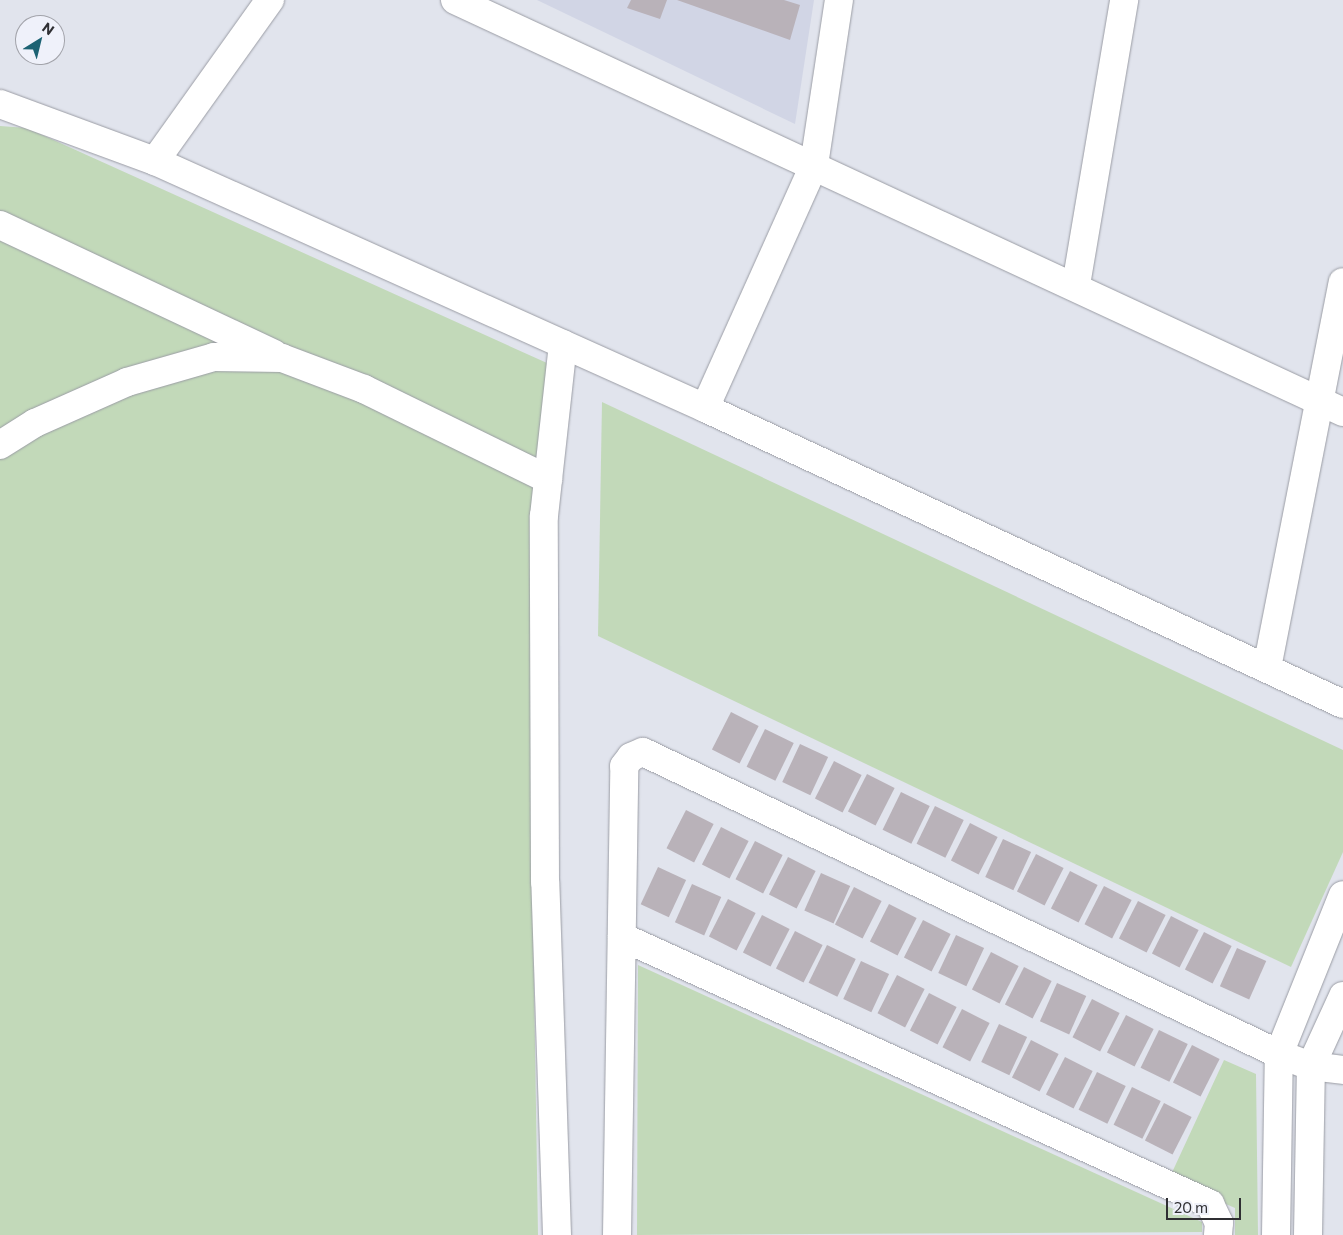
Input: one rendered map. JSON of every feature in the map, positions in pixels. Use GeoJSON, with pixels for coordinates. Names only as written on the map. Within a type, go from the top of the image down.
{"type":"FeatureCollection","features":[{"type":"Feature","properties":{"kind":"street"},"geometry":{"type":"LineString","coordinates":[[155,161],[270,0]]}},
{"type":"Feature","properties":{"kind":"street"},"geometry":{"type":"LineString","coordinates":[[705,408],[814,165],[839,0]]}},
{"type":"Feature","properties":{"kind":"street"},"geometry":{"type":"LineString","coordinates":[[1076,285],[1124,0]]}},
{"type":"Feature","properties":{"kind":"street"},"geometry":{"type":"LineString","coordinates":[[464,2],[1076,285],[1333,407]]}},
{"type":"Feature","properties":{"kind":"street"},"geometry":{"type":"LineString","coordinates":[[0,104],[155,161],[705,408],[1343,704]]}},
{"type":"Feature","properties":{"kind":"street"},"geometry":{"type":"LineString","coordinates":[[0,224],[282,358],[364,389],[548,479]]}},
{"type":"Feature","properties":{"kind":"street"},"geometry":{"type":"LineString","coordinates":[[1267,668],[1333,407],[1343,282]]}},
{"type":"Feature","properties":{"kind":"street"},"geometry":{"type":"LineString","coordinates":[[557,1235],[545,882],[544,516],[563,344]]}},
{"type":"Feature","properties":{"kind":"street"},"geometry":{"type":"LineString","coordinates":[[0,445],[35,423],[127,382],[214,357],[282,358]]}},
{"type":"Feature","properties":{"kind":"street"},"geometry":{"type":"LineString","coordinates":[[617,1235],[624,766],[631,756],[643,752],[1280,1054],[1311,1066],[1343,1070]]}},
{"type":"Feature","properties":{"kind":"street"},"geometry":{"type":"LineString","coordinates":[[1276,1235],[1280,1054],[1309,978],[1340,908]]}},
{"type":"Feature","properties":{"kind":"street"},"geometry":{"type":"LineString","coordinates":[[622,936],[1210,1204],[1220,1222],[1218,1235]]}},
{"type":"Feature","properties":{"kind":"street"},"geometry":{"type":"LineString","coordinates":[[1309,978],[1343,990]]}},
{"type":"Feature","properties":{"kind":"street"},"geometry":{"type":"LineString","coordinates":[[1308,1235],[1311,1066],[1343,996]]}},
{"type":"Feature","properties":{"kind":"shaded area"},"geometry":{"type":"Polygon","coordinates":[[[537,0],[814,0],[795,124],[537,0]]]}},
{"type":"Feature","properties":{"kind":"green space"},"geometry":{"type":"Polygon","coordinates":[[[0,126],[27,128],[547,363],[534,510],[532,856],[538,1235],[0,1235],[0,126]]]}},
{"type":"Feature","properties":{"kind":"green space"},"geometry":{"type":"Polygon","coordinates":[[[602,402],[1343,750],[1343,852],[1291,967],[598,636],[602,402]]]}},
{"type":"Feature","properties":{"kind":"green space"},"geometry":{"type":"Polygon","coordinates":[[[638,965],[1202,1222],[1202,1232],[637,1235],[638,965]]]}},
{"type":"Feature","properties":{"kind":"green space"},"geometry":{"type":"Polygon","coordinates":[[[1224,1060],[1256,1074],[1258,1235],[1235,1235],[1235,1208],[1169,1179],[1224,1060]]]}},
{"type":"Feature","properties":{"kind":"building"},"geometry":{"type":"Polygon","coordinates":[[[631,0],[667,0],[660,19],[627,8],[631,0]]]}},
{"type":"Feature","properties":{"kind":"building"},"geometry":{"type":"Polygon","coordinates":[[[677,0],[784,0],[800,5],[790,40],[677,0]]]}},
{"type":"Feature","properties":{"kind":"building"},"geometry":{"type":"Polygon","coordinates":[[[731,712],[759,726],[740,763],[712,749],[731,712]]]}},
{"type":"Feature","properties":{"kind":"building"},"geometry":{"type":"Polygon","coordinates":[[[765,729],[794,743],[775,781],[747,767],[765,729]]]}},
{"type":"Feature","properties":{"kind":"building"},"geometry":{"type":"Polygon","coordinates":[[[800,744],[828,757],[810,795],[782,782],[800,744]]]}},
{"type":"Feature","properties":{"kind":"building"},"geometry":{"type":"Polygon","coordinates":[[[834,761],[862,775],[843,812],[815,798],[834,761]]]}},
{"type":"Feature","properties":{"kind":"building"},"geometry":{"type":"Polygon","coordinates":[[[867,774],[895,788],[876,825],[848,811],[867,774]]]}},
{"type":"Feature","properties":{"kind":"building"},"geometry":{"type":"Polygon","coordinates":[[[901,792],[930,806],[911,844],[883,830],[901,792]]]}},
{"type":"Feature","properties":{"kind":"building"},"geometry":{"type":"Polygon","coordinates":[[[935,806],[964,820],[945,858],[917,844],[935,806]]]}},
{"type":"Feature","properties":{"kind":"building"},"geometry":{"type":"Polygon","coordinates":[[[686,810],[714,824],[694,862],[666,848],[686,810]]]}},
{"type":"Feature","properties":{"kind":"building"},"geometry":{"type":"Polygon","coordinates":[[[970,823],[998,837],[979,874],[951,860],[970,823]]]}},
{"type":"Feature","properties":{"kind":"building"},"geometry":{"type":"Polygon","coordinates":[[[721,827],[749,841],[730,878],[702,864],[721,827]]]}},
{"type":"Feature","properties":{"kind":"building"},"geometry":{"type":"Polygon","coordinates":[[[1003,839],[1031,852],[1013,890],[985,877],[1003,839]]]}},
{"type":"Feature","properties":{"kind":"building"},"geometry":{"type":"Polygon","coordinates":[[[755,841],[783,855],[763,893],[735,879],[755,841]]]}},
{"type":"Feature","properties":{"kind":"building"},"geometry":{"type":"Polygon","coordinates":[[[1036,854],[1064,868],[1045,905],[1017,891],[1036,854]]]}},
{"type":"Feature","properties":{"kind":"building"},"geometry":{"type":"Polygon","coordinates":[[[788,857],[816,871],[797,908],[769,894],[788,857]]]}},
{"type":"Feature","properties":{"kind":"building"},"geometry":{"type":"Polygon","coordinates":[[[658,867],[686,880],[669,917],[641,904],[658,867]]]}},
{"type":"Feature","properties":{"kind":"building"},"geometry":{"type":"Polygon","coordinates":[[[1070,871],[1098,885],[1079,922],[1051,908],[1070,871]]]}},
{"type":"Feature","properties":{"kind":"building"},"geometry":{"type":"Polygon","coordinates":[[[821,873],[850,886],[834,923],[804,910],[821,873]]]}},
{"type":"Feature","properties":{"kind":"building"},"geometry":{"type":"Polygon","coordinates":[[[692,884],[721,897],[704,935],[675,922],[692,884]]]}},
{"type":"Feature","properties":{"kind":"building"},"geometry":{"type":"Polygon","coordinates":[[[1104,886],[1132,900],[1112,938],[1084,924],[1104,886]]]}},
{"type":"Feature","properties":{"kind":"building"},"geometry":{"type":"Polygon","coordinates":[[[854,887],[882,901],[863,938],[835,924],[854,887]]]}},
{"type":"Feature","properties":{"kind":"building"},"geometry":{"type":"Polygon","coordinates":[[[728,899],[756,913],[737,950],[709,936],[728,899]]]}},
{"type":"Feature","properties":{"kind":"building"},"geometry":{"type":"Polygon","coordinates":[[[1138,901],[1166,915],[1147,952],[1119,938],[1138,901]]]}},
{"type":"Feature","properties":{"kind":"building"},"geometry":{"type":"Polygon","coordinates":[[[889,904],[917,918],[898,955],[870,941],[889,904]]]}},
{"type":"Feature","properties":{"kind":"building"},"geometry":{"type":"Polygon","coordinates":[[[762,915],[790,929],[771,966],[743,952],[762,915]]]}},
{"type":"Feature","properties":{"kind":"building"},"geometry":{"type":"Polygon","coordinates":[[[1171,916],[1199,930],[1180,967],[1152,953],[1171,916]]]}},
{"type":"Feature","properties":{"kind":"building"},"geometry":{"type":"Polygon","coordinates":[[[923,920],[951,934],[932,971],[904,957],[923,920]]]}},
{"type":"Feature","properties":{"kind":"building"},"geometry":{"type":"Polygon","coordinates":[[[795,931],[823,945],[804,982],[776,968],[795,931]]]}},
{"type":"Feature","properties":{"kind":"building"},"geometry":{"type":"Polygon","coordinates":[[[1204,932],[1232,946],[1213,983],[1185,969],[1204,932]]]}},
{"type":"Feature","properties":{"kind":"building"},"geometry":{"type":"Polygon","coordinates":[[[956,935],[984,948],[966,986],[938,973],[956,935]]]}},
{"type":"Feature","properties":{"kind":"building"},"geometry":{"type":"Polygon","coordinates":[[[827,945],[856,959],[837,997],[809,983],[827,945]]]}},
{"type":"Feature","properties":{"kind":"building"},"geometry":{"type":"Polygon","coordinates":[[[1237,948],[1266,961],[1249,999],[1220,986],[1237,948]]]}},
{"type":"Feature","properties":{"kind":"building"},"geometry":{"type":"Polygon","coordinates":[[[991,952],[1019,966],[1000,1003],[972,989],[991,952]]]}},
{"type":"Feature","properties":{"kind":"building"},"geometry":{"type":"Polygon","coordinates":[[[861,961],[889,974],[871,1012],[843,999],[861,961]]]}},
{"type":"Feature","properties":{"kind":"building"},"geometry":{"type":"Polygon","coordinates":[[[1024,967],[1052,981],[1033,1018],[1005,1004],[1024,967]]]}},
{"type":"Feature","properties":{"kind":"building"},"geometry":{"type":"Polygon","coordinates":[[[897,975],[925,989],[905,1027],[877,1013],[897,975]]]}},
{"type":"Feature","properties":{"kind":"building"},"geometry":{"type":"Polygon","coordinates":[[[1057,983],[1086,996],[1069,1034],[1040,1021],[1057,983]]]}},
{"type":"Feature","properties":{"kind":"building"},"geometry":{"type":"Polygon","coordinates":[[[929,993],[957,1007],[938,1044],[910,1030],[929,993]]]}},
{"type":"Feature","properties":{"kind":"building"},"geometry":{"type":"Polygon","coordinates":[[[1092,999],[1120,1013],[1100,1051],[1072,1037],[1092,999]]]}},
{"type":"Feature","properties":{"kind":"building"},"geometry":{"type":"Polygon","coordinates":[[[962,1009],[990,1023],[970,1061],[942,1047],[962,1009]]]}},
{"type":"Feature","properties":{"kind":"building"},"geometry":{"type":"Polygon","coordinates":[[[1126,1015],[1154,1029],[1135,1066],[1107,1052],[1126,1015]]]}},
{"type":"Feature","properties":{"kind":"building"},"geometry":{"type":"Polygon","coordinates":[[[999,1024],[1027,1037],[1009,1075],[981,1062],[999,1024]]]}},
{"type":"Feature","properties":{"kind":"building"},"geometry":{"type":"Polygon","coordinates":[[[1159,1030],[1188,1044],[1169,1082],[1141,1068],[1159,1030]]]}},
{"type":"Feature","properties":{"kind":"building"},"geometry":{"type":"Polygon","coordinates":[[[1031,1040],[1059,1054],[1040,1091],[1012,1077],[1031,1040]]]}},
{"type":"Feature","properties":{"kind":"building"},"geometry":{"type":"Polygon","coordinates":[[[1192,1045],[1220,1059],[1201,1096],[1173,1082],[1192,1045]]]}},
{"type":"Feature","properties":{"kind":"building"},"geometry":{"type":"Polygon","coordinates":[[[1065,1057],[1093,1071],[1074,1108],[1046,1094],[1065,1057]]]}},
{"type":"Feature","properties":{"kind":"building"},"geometry":{"type":"Polygon","coordinates":[[[1097,1072],[1126,1086],[1107,1124],[1079,1110],[1097,1072]]]}},
{"type":"Feature","properties":{"kind":"building"},"geometry":{"type":"Polygon","coordinates":[[[1132,1087],[1161,1101],[1142,1139],[1114,1125],[1132,1087]]]}},
{"type":"Feature","properties":{"kind":"building"},"geometry":{"type":"Polygon","coordinates":[[[1164,1103],[1192,1117],[1173,1154],[1145,1140],[1164,1103]]]}}]}
